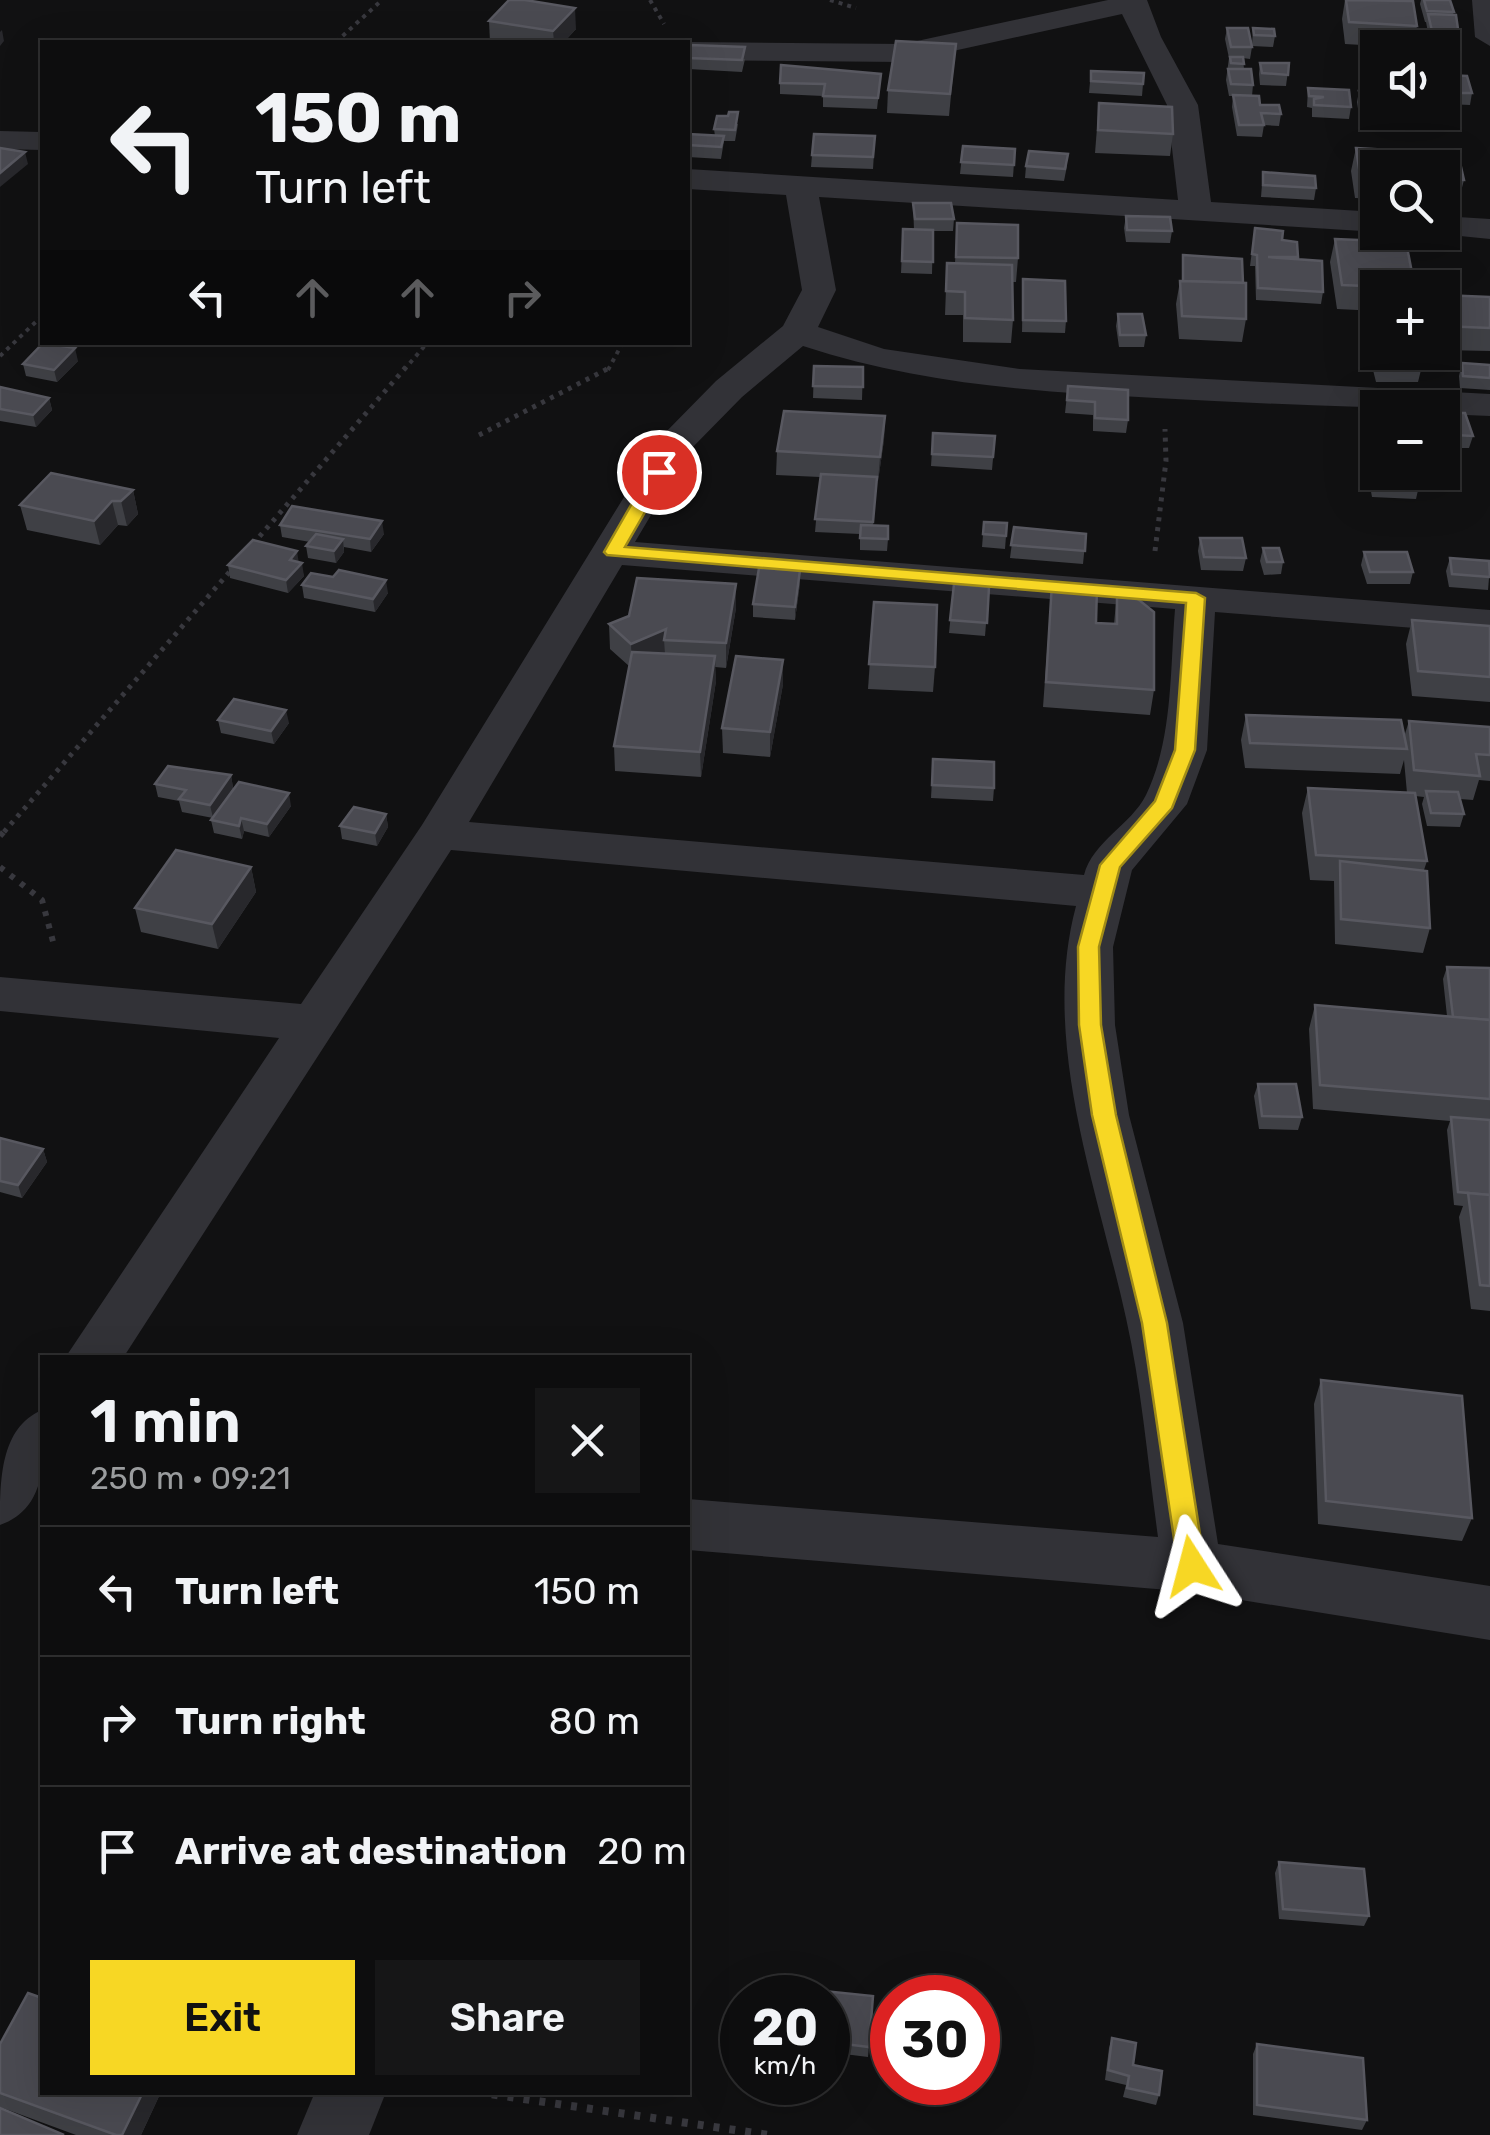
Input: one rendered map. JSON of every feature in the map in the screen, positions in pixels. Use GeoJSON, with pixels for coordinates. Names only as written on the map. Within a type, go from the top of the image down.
{"type":"FeatureCollection","features":[{"type":"Feature","properties":{"kind":"street"},"geometry":{"type":"LineString","coordinates":[[1486,0],[1490,37]]}},
{"type":"Feature","properties":{"kind":"street"},"geometry":{"type":"LineString","coordinates":[[690,51],[903,52],[1133,1],[1148,46],[1178,94],[1195,210]]}},
{"type":"Feature","properties":{"kind":"street"},"geometry":{"type":"LineString","coordinates":[[0,140],[40,142]]}},
{"type":"Feature","properties":{"kind":"street"},"geometry":{"type":"LineString","coordinates":[[690,179],[1360,221]]}},
{"type":"Feature","properties":{"kind":"street"},"geometry":{"type":"LineString","coordinates":[[95,1355],[440,834],[674,446],[729,388],[798,332],[819,290],[801,188]]}},
{"type":"Feature","properties":{"kind":"street"},"geometry":{"type":"LineString","coordinates":[[1460,227],[1490,229]]}},
{"type":"Feature","properties":{"kind":"street"},"geometry":{"type":"LineString","coordinates":[[798,332],[878,359],[1020,380],[1490,405]]}},
{"type":"Feature","properties":{"kind":"street"},"geometry":{"type":"LineString","coordinates":[[613,552],[1490,622]]}},
{"type":"Feature","properties":{"kind":"street"},"geometry":{"type":"LineString","coordinates":[[1172,597],[1185,750],[1165,804],[1110,865],[1088,947],[1090,1025],[1104,1115],[1154,1323],[1192,1566]]}},
{"type":"Feature","properties":{"kind":"street"},"geometry":{"type":"LineString","coordinates":[[440,834],[1100,892]]}},
{"type":"Feature","properties":{"kind":"street"},"geometry":{"type":"LineString","coordinates":[[0,994],[311,1024]]}},
{"type":"Feature","properties":{"kind":"street"},"geometry":{"type":"LineString","coordinates":[[0,1500],[39,1445]]}},
{"type":"Feature","properties":{"kind":"street"},"geometry":{"type":"LineString","coordinates":[[690,1525],[1192,1566],[1490,1613]]}},
{"type":"Feature","properties":{"kind":"street"},"geometry":{"type":"LineString","coordinates":[[333,2135],[350,2095]]}},
{"type":"Feature","properties":{"kind":"path"},"geometry":{"type":"LineString","coordinates":[[338,40],[382,0]]}},
{"type":"Feature","properties":{"kind":"path"},"geometry":{"type":"LineString","coordinates":[[0,356],[40,318]]}},
{"type":"Feature","properties":{"kind":"path"},"geometry":{"type":"LineString","coordinates":[[0,836],[425,345]]}},
{"type":"Feature","properties":{"kind":"path"},"geometry":{"type":"LineString","coordinates":[[478,435],[611,368],[622,345]]}},
{"type":"Feature","properties":{"kind":"path"},"geometry":{"type":"LineString","coordinates":[[1162,388],[1172,597]]}},
{"type":"Feature","properties":{"kind":"path"},"geometry":{"type":"LineString","coordinates":[[0,866],[42,900],[70,1000]]}},
{"type":"Feature","properties":{"kind":"path"},"geometry":{"type":"LineString","coordinates":[[496,2095],[768,2135]]}},
{"type":"Feature","properties":{"kind":"building"},"geometry":{"type":"Polygon","coordinates":[[[509,0],[575,8],[553,31],[489,21],[509,0]]]}},
{"type":"Feature","properties":{"kind":"building"},"geometry":{"type":"Polygon","coordinates":[[[1346,0],[1413,1],[1417,26],[1349,22],[1346,0]]]}},
{"type":"Feature","properties":{"kind":"building"},"geometry":{"type":"Polygon","coordinates":[[[1424,0],[1450,0],[1454,12],[1427,11],[1424,0]]]}},
{"type":"Feature","properties":{"kind":"building"},"geometry":{"type":"Polygon","coordinates":[[[1428,14],[1456,15],[1458,30],[1432,30],[1428,14]]]}},
{"type":"Feature","properties":{"kind":"building"},"geometry":{"type":"Polygon","coordinates":[[[1227,28],[1248,28],[1252,47],[1231,47],[1227,28]]]}},
{"type":"Feature","properties":{"kind":"building"},"geometry":{"type":"Polygon","coordinates":[[[1253,28],[1274,29],[1275,36],[1254,35],[1253,28]]]}},
{"type":"Feature","properties":{"kind":"building"},"geometry":{"type":"Polygon","coordinates":[[[896,41],[956,44],[950,94],[888,90],[896,41]]]}},
{"type":"Feature","properties":{"kind":"building"},"geometry":{"type":"Polygon","coordinates":[[[690,45],[745,47],[742,60],[690,58],[690,45]]]}},
{"type":"Feature","properties":{"kind":"building"},"geometry":{"type":"Polygon","coordinates":[[[1230,57],[1243,57],[1244,64],[1231,63],[1230,57]]]}},
{"type":"Feature","properties":{"kind":"building"},"geometry":{"type":"Polygon","coordinates":[[[1260,63],[1289,63],[1288,75],[1262,73],[1260,63]]]}},
{"type":"Feature","properties":{"kind":"building"},"geometry":{"type":"Polygon","coordinates":[[[781,65],[881,74],[878,98],[823,96],[825,84],[780,83],[781,65]]]}},
{"type":"Feature","properties":{"kind":"building"},"geometry":{"type":"Polygon","coordinates":[[[1228,69],[1251,69],[1253,85],[1231,84],[1228,69]]]}},
{"type":"Feature","properties":{"kind":"building"},"geometry":{"type":"Polygon","coordinates":[[[1091,71],[1144,73],[1143,84],[1091,81],[1091,71]]]}},
{"type":"Feature","properties":{"kind":"building"},"geometry":{"type":"Polygon","coordinates":[[[1460,76],[1467,76],[1472,93],[1460,93],[1460,76]]]}},
{"type":"Feature","properties":{"kind":"building"},"geometry":{"type":"Polygon","coordinates":[[[1308,88],[1349,90],[1351,107],[1314,105],[1314,99],[1324,97],[1309,96],[1308,88]]]}},
{"type":"Feature","properties":{"kind":"building"},"geometry":{"type":"Polygon","coordinates":[[[1233,95],[1259,96],[1260,105],[1279,105],[1281,114],[1261,113],[1264,125],[1239,125],[1233,95]]]}},
{"type":"Feature","properties":{"kind":"building"},"geometry":{"type":"Polygon","coordinates":[[[1099,103],[1172,107],[1173,134],[1098,130],[1099,103]]]}},
{"type":"Feature","properties":{"kind":"building"},"geometry":{"type":"Polygon","coordinates":[[[729,112],[738,112],[735,130],[714,129],[717,116],[728,116],[729,112]]]}},
{"type":"Feature","properties":{"kind":"building"},"geometry":{"type":"Polygon","coordinates":[[[690,134],[724,136],[721,147],[690,145],[690,134]]]}},
{"type":"Feature","properties":{"kind":"building"},"geometry":{"type":"Polygon","coordinates":[[[814,134],[875,136],[873,157],[812,155],[814,134]]]}},
{"type":"Feature","properties":{"kind":"building"},"geometry":{"type":"Polygon","coordinates":[[[963,146],[1015,149],[1014,165],[961,162],[963,146]]]}},
{"type":"Feature","properties":{"kind":"building"},"geometry":{"type":"Polygon","coordinates":[[[0,148],[25,152],[0,173],[0,148]]]}},
{"type":"Feature","properties":{"kind":"building"},"geometry":{"type":"Polygon","coordinates":[[[1356,148],[1390,150],[1360,150],[1360,175],[1356,148]]]}},
{"type":"Feature","properties":{"kind":"building"},"geometry":{"type":"Polygon","coordinates":[[[1029,151],[1068,154],[1065,169],[1026,166],[1029,151]]]}},
{"type":"Feature","properties":{"kind":"building"},"geometry":{"type":"Polygon","coordinates":[[[1263,172],[1315,176],[1316,188],[1263,185],[1263,172]]]}},
{"type":"Feature","properties":{"kind":"building"},"geometry":{"type":"Polygon","coordinates":[[[913,203],[951,203],[954,219],[915,219],[913,203]]]}},
{"type":"Feature","properties":{"kind":"building"},"geometry":{"type":"Polygon","coordinates":[[[1126,216],[1170,217],[1172,231],[1127,230],[1126,216]]]}},
{"type":"Feature","properties":{"kind":"building"},"geometry":{"type":"Polygon","coordinates":[[[957,223],[1018,225],[1018,258],[956,257],[957,223]]]}},
{"type":"Feature","properties":{"kind":"building"},"geometry":{"type":"Polygon","coordinates":[[[1255,228],[1283,231],[1282,240],[1297,242],[1298,257],[1268,257],[1322,261],[1323,292],[1258,288],[1257,255],[1252,254],[1255,228]]]}},
{"type":"Feature","properties":{"kind":"building"},"geometry":{"type":"Polygon","coordinates":[[[903,229],[933,230],[933,262],[902,261],[903,229]]]}},
{"type":"Feature","properties":{"kind":"building"},"geometry":{"type":"Polygon","coordinates":[[[1335,239],[1360,240],[1360,250],[1408,250],[1411,270],[1360,270],[1360,286],[1342,285],[1335,239]]]}},
{"type":"Feature","properties":{"kind":"building"},"geometry":{"type":"Polygon","coordinates":[[[1183,255],[1242,259],[1243,283],[1183,281],[1183,255]]]}},
{"type":"Feature","properties":{"kind":"building"},"geometry":{"type":"Polygon","coordinates":[[[947,263],[1012,265],[1013,320],[965,318],[965,292],[946,291],[947,263]]]}},
{"type":"Feature","properties":{"kind":"building"},"geometry":{"type":"Polygon","coordinates":[[[1023,279],[1065,281],[1066,321],[1023,320],[1023,279]]]}},
{"type":"Feature","properties":{"kind":"building"},"geometry":{"type":"Polygon","coordinates":[[[1180,281],[1246,283],[1246,319],[1182,316],[1180,281]]]}},
{"type":"Feature","properties":{"kind":"building"},"geometry":{"type":"Polygon","coordinates":[[[1460,296],[1490,297],[1490,328],[1460,327],[1460,296]]]}},
{"type":"Feature","properties":{"kind":"building"},"geometry":{"type":"Polygon","coordinates":[[[1118,314],[1142,314],[1146,335],[1120,335],[1118,314]]]}},
{"type":"Feature","properties":{"kind":"building"},"geometry":{"type":"Polygon","coordinates":[[[41,345],[75,348],[54,370],[23,364],[41,345]]]}},
{"type":"Feature","properties":{"kind":"building"},"geometry":{"type":"Polygon","coordinates":[[[1462,363],[1490,365],[1490,378],[1463,376],[1462,363]]]}},
{"type":"Feature","properties":{"kind":"building"},"geometry":{"type":"Polygon","coordinates":[[[814,366],[863,367],[863,387],[813,386],[814,366]]]}},
{"type":"Feature","properties":{"kind":"building"},"geometry":{"type":"Polygon","coordinates":[[[1068,386],[1128,390],[1128,420],[1095,418],[1095,402],[1067,400],[1068,386]]]}},
{"type":"Feature","properties":{"kind":"building"},"geometry":{"type":"Polygon","coordinates":[[[0,387],[49,398],[33,415],[0,409],[0,387]]]}},
{"type":"Feature","properties":{"kind":"building"},"geometry":{"type":"Polygon","coordinates":[[[784,411],[885,416],[880,457],[777,451],[784,411]]]}},
{"type":"Feature","properties":{"kind":"building"},"geometry":{"type":"Polygon","coordinates":[[[1460,413],[1465,413],[1473,436],[1460,435],[1460,413]]]}},
{"type":"Feature","properties":{"kind":"building"},"geometry":{"type":"Polygon","coordinates":[[[933,433],[995,436],[993,457],[932,454],[933,433]]]}},
{"type":"Feature","properties":{"kind":"building"},"geometry":{"type":"Polygon","coordinates":[[[51,473],[133,490],[121,501],[112,501],[94,521],[20,505],[51,473]]]}},
{"type":"Feature","properties":{"kind":"building"},"geometry":{"type":"Polygon","coordinates":[[[821,474],[877,477],[873,522],[815,519],[821,474]]]}},
{"type":"Feature","properties":{"kind":"building"},"geometry":{"type":"Polygon","coordinates":[[[292,506],[382,521],[370,539],[280,525],[292,506]]]}},
{"type":"Feature","properties":{"kind":"building"},"geometry":{"type":"Polygon","coordinates":[[[984,522],[1007,523],[1006,536],[983,534],[984,522]]]}},
{"type":"Feature","properties":{"kind":"building"},"geometry":{"type":"Polygon","coordinates":[[[861,525],[888,526],[888,539],[860,538],[861,525]]]}},
{"type":"Feature","properties":{"kind":"building"},"geometry":{"type":"Polygon","coordinates":[[[1014,527],[1086,534],[1085,551],[1011,545],[1014,527]]]}},
{"type":"Feature","properties":{"kind":"building"},"geometry":{"type":"Polygon","coordinates":[[[316,534],[343,539],[334,551],[306,546],[316,534]]]}},
{"type":"Feature","properties":{"kind":"building"},"geometry":{"type":"Polygon","coordinates":[[[1200,538],[1242,538],[1246,558],[1204,557],[1200,538]]]}},
{"type":"Feature","properties":{"kind":"building"},"geometry":{"type":"Polygon","coordinates":[[[253,540],[297,551],[290,560],[302,563],[286,580],[228,565],[253,540]]]}},
{"type":"Feature","properties":{"kind":"building"},"geometry":{"type":"Polygon","coordinates":[[[1263,548],[1279,548],[1283,562],[1267,562],[1263,548]]]}},
{"type":"Feature","properties":{"kind":"building"},"geometry":{"type":"Polygon","coordinates":[[[1364,552],[1407,552],[1413,572],[1370,572],[1364,552]]]}},
{"type":"Feature","properties":{"kind":"building"},"geometry":{"type":"Polygon","coordinates":[[[1450,558],[1489,561],[1490,577],[1452,574],[1450,558]]]}},
{"type":"Feature","properties":{"kind":"building"},"geometry":{"type":"Polygon","coordinates":[[[759,568],[800,570],[795,607],[753,604],[759,568]]]}},
{"type":"Feature","properties":{"kind":"building"},"geometry":{"type":"Polygon","coordinates":[[[339,570],[386,580],[373,599],[302,585],[311,573],[333,577],[339,570]]]}},
{"type":"Feature","properties":{"kind":"building"},"geometry":{"type":"Polygon","coordinates":[[[637,578],[736,584],[726,643],[664,640],[666,629],[631,644],[609,624],[629,616],[637,578]]]}},
{"type":"Feature","properties":{"kind":"building"},"geometry":{"type":"Polygon","coordinates":[[[1052,583],[1097,587],[1096,623],[1117,624],[1117,591],[1129,592],[1154,612],[1154,690],[1046,682],[1052,583]]]}},
{"type":"Feature","properties":{"kind":"building"},"geometry":{"type":"Polygon","coordinates":[[[954,584],[989,587],[987,623],[950,620],[954,584]]]}},
{"type":"Feature","properties":{"kind":"building"},"geometry":{"type":"Polygon","coordinates":[[[874,602],[937,605],[935,667],[869,664],[874,602]]]}},
{"type":"Feature","properties":{"kind":"building"},"geometry":{"type":"Polygon","coordinates":[[[1412,620],[1490,626],[1490,677],[1418,671],[1412,620]]]}},
{"type":"Feature","properties":{"kind":"building"},"geometry":{"type":"Polygon","coordinates":[[[632,652],[715,656],[700,752],[614,746],[632,652]]]}},
{"type":"Feature","properties":{"kind":"building"},"geometry":{"type":"Polygon","coordinates":[[[736,656],[783,660],[770,732],[722,728],[736,656]]]}},
{"type":"Feature","properties":{"kind":"building"},"geometry":{"type":"Polygon","coordinates":[[[234,699],[286,710],[271,731],[218,720],[234,699]]]}},
{"type":"Feature","properties":{"kind":"building"},"geometry":{"type":"Polygon","coordinates":[[[1246,715],[1401,720],[1407,749],[1250,743],[1246,715]]]}},
{"type":"Feature","properties":{"kind":"building"},"geometry":{"type":"Polygon","coordinates":[[[1409,721],[1490,727],[1490,755],[1476,754],[1480,776],[1414,770],[1409,721]]]}},
{"type":"Feature","properties":{"kind":"building"},"geometry":{"type":"Polygon","coordinates":[[[933,759],[994,762],[994,788],[932,785],[933,759]]]}},
{"type":"Feature","properties":{"kind":"building"},"geometry":{"type":"Polygon","coordinates":[[[168,766],[231,775],[210,805],[179,799],[186,790],[155,784],[168,766]]]}},
{"type":"Feature","properties":{"kind":"building"},"geometry":{"type":"Polygon","coordinates":[[[239,782],[289,793],[267,824],[241,818],[239,826],[211,820],[239,782]]]}},
{"type":"Feature","properties":{"kind":"building"},"geometry":{"type":"Polygon","coordinates":[[[1308,788],[1415,793],[1427,861],[1316,855],[1308,788]]]}},
{"type":"Feature","properties":{"kind":"building"},"geometry":{"type":"Polygon","coordinates":[[[1426,791],[1458,792],[1464,814],[1431,813],[1426,791]]]}},
{"type":"Feature","properties":{"kind":"building"},"geometry":{"type":"Polygon","coordinates":[[[354,807],[386,814],[375,833],[340,826],[354,807]]]}},
{"type":"Feature","properties":{"kind":"building"},"geometry":{"type":"Polygon","coordinates":[[[176,850],[251,867],[212,924],[135,908],[176,850]]]}},
{"type":"Feature","properties":{"kind":"building"},"geometry":{"type":"Polygon","coordinates":[[[1340,861],[1427,871],[1430,928],[1341,919],[1340,861]]]}},
{"type":"Feature","properties":{"kind":"building"},"geometry":{"type":"Polygon","coordinates":[[[1447,967],[1490,968],[1490,1020],[1453,1017],[1447,967]]]}},
{"type":"Feature","properties":{"kind":"building"},"geometry":{"type":"Polygon","coordinates":[[[1315,1005],[1490,1020],[1490,1099],[1320,1085],[1315,1005]]]}},
{"type":"Feature","properties":{"kind":"building"},"geometry":{"type":"Polygon","coordinates":[[[1258,1084],[1296,1084],[1302,1117],[1262,1116],[1258,1084]]]}},
{"type":"Feature","properties":{"kind":"building"},"geometry":{"type":"Polygon","coordinates":[[[1451,1117],[1490,1120],[1490,1195],[1458,1192],[1451,1117]]]}},
{"type":"Feature","properties":{"kind":"building"},"geometry":{"type":"Polygon","coordinates":[[[0,1138],[43,1149],[18,1185],[0,1181],[0,1138]]]}},
{"type":"Feature","properties":{"kind":"building"},"geometry":{"type":"Polygon","coordinates":[[[1468,1193],[1490,1195],[1490,1286],[1480,1285],[1468,1193]]]}},
{"type":"Feature","properties":{"kind":"building"},"geometry":{"type":"Polygon","coordinates":[[[1321,1380],[1462,1396],[1472,1518],[1326,1501],[1321,1380]]]}},
{"type":"Feature","properties":{"kind":"building"},"geometry":{"type":"Polygon","coordinates":[[[1279,1862],[1364,1869],[1369,1916],[1283,1909],[1279,1862]]]}},
{"type":"Feature","properties":{"kind":"building"},"geometry":{"type":"Polygon","coordinates":[[[28,1993],[40,1997],[40,2095],[142,2095],[122,2135],[0,2093],[0,2044],[28,1993]]]}},
{"type":"Feature","properties":{"kind":"building"},"geometry":{"type":"Polygon","coordinates":[[[850,1994],[870,1996],[869,2047],[850,2045],[850,1994]]]}},
{"type":"Feature","properties":{"kind":"building"},"geometry":{"type":"Polygon","coordinates":[[[1112,2038],[1136,2043],[1133,2065],[1162,2071],[1159,2095],[1127,2088],[1129,2076],[1108,2070],[1112,2038]]]}},
{"type":"Feature","properties":{"kind":"building"},"geometry":{"type":"Polygon","coordinates":[[[1257,2044],[1363,2058],[1367,2120],[1257,2105],[1257,2044]]]}},
{"type":"Feature","properties":{"kind":"building"},"geometry":{"type":"Polygon","coordinates":[[[0,2108],[64,2135],[0,2135],[0,2108]]]}},
{"type":"Feature","properties":{"kind":"route"},"geometry":{"type":"LineString","coordinates":[[659,472],[613,552],[1196,598],[1184,714],[1185,750],[1165,804],[1110,865],[1088,947],[1090,1025],[1104,1115],[1154,1323],[1192,1566]]}}]}
